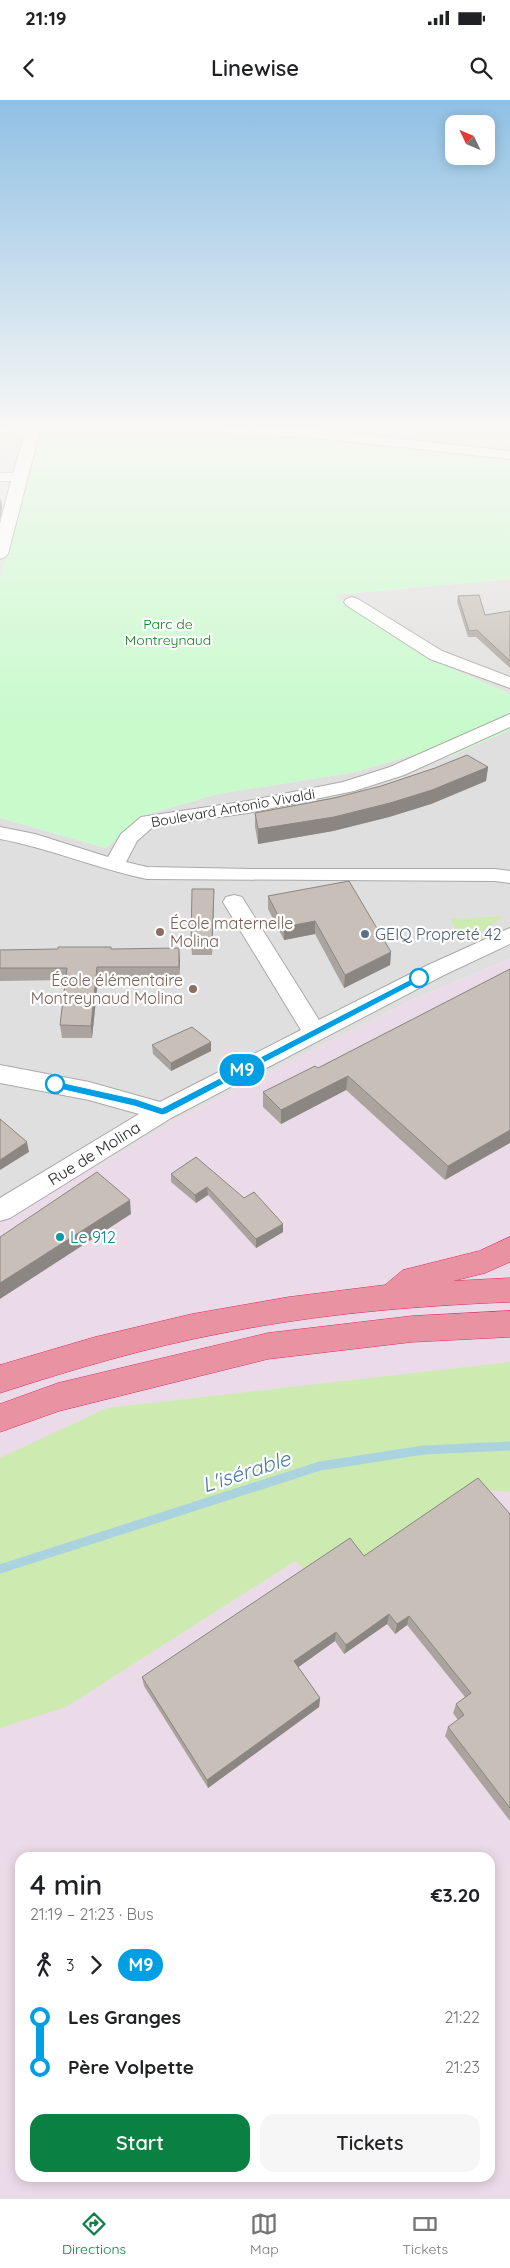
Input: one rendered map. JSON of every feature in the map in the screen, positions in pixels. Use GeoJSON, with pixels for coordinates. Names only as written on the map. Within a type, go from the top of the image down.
{"type":"FeatureCollection","features":[{"type":"Feature","properties":{"kind":"highway"},"geometry":{"type":"LineString","coordinates":[[393,1297],[414,1278],[485,1260],[510,1248]]}},
{"type":"Feature","properties":{"kind":"highway"},"geometry":{"type":"LineString","coordinates":[[0,1379],[128,1341],[188,1327],[304,1307],[393,1297],[510,1290]]}},
{"type":"Feature","properties":{"kind":"highway"},"geometry":{"type":"LineString","coordinates":[[0,1418],[58,1397],[268,1346],[412,1330],[510,1324]]}},
{"type":"Feature","properties":{"kind":"street"},"geometry":{"type":"LineString","coordinates":[[0,554],[7,525]]}},
{"type":"Feature","properties":{"kind":"street"},"geometry":{"type":"LineString","coordinates":[[352,602],[436,655],[510,683]]}},
{"type":"Feature","properties":{"kind":"street","name":"Boulevard Antonio Vivaldi"},"geometry":{"type":"LineString","coordinates":[[114,866],[128,838],[148,820],[248,807],[347,787],[396,771],[510,720]]}},
{"type":"Feature","properties":{"kind":"street"},"geometry":{"type":"LineString","coordinates":[[0,832],[28,838],[114,866],[147,873],[505,879]]}},
{"type":"Feature","properties":{"kind":"street"},"geometry":{"type":"LineString","coordinates":[[234,902],[314,1033]]}},
{"type":"Feature","properties":{"kind":"street","name":"Rue de Molina"},"geometry":{"type":"LineString","coordinates":[[0,1211],[162,1112],[436,970],[510,936]]}},
{"type":"Feature","properties":{"kind":"street"},"geometry":{"type":"LineString","coordinates":[[0,1074],[90,1091],[162,1112]]}},
{"type":"Feature","properties":{"kind":"shaded area"},"geometry":{"type":"Polygon","coordinates":[[[0,525],[96,525],[0,578],[0,525]]]}},
{"type":"Feature","properties":{"kind":"shaded area"},"geometry":{"type":"Polygon","coordinates":[[[510,579],[510,694],[421,655],[333,595],[510,579]]]}},
{"type":"Feature","properties":{"kind":"shaded area"},"geometry":{"type":"Polygon","coordinates":[[[510,730],[510,959],[412,1000],[174,1121],[0,1223],[0,818],[106,848],[139,817],[217,794],[356,772],[422,752],[449,757],[510,730]]]}},
{"type":"Feature","properties":{"kind":"shaded area"},"geometry":{"type":"Polygon","coordinates":[[[510,959],[510,2198],[0,2198],[0,1223],[174,1121],[412,1000],[510,959]]]}},
{"type":"Feature","properties":{"kind":"green space","name":"Parc de Montreynaud"},"geometry":{"type":"Polygon","coordinates":[[[14,525],[510,525],[510,579],[333,595],[421,655],[510,694],[510,712],[505,714],[510,716],[510,730],[449,757],[422,752],[356,772],[217,794],[139,817],[106,848],[0,818],[0,579],[14,525]]]}},
{"type":"Feature","properties":{"kind":"green space"},"geometry":{"type":"Polygon","coordinates":[[[504,916],[482,931],[457,933],[451,919],[504,916]]]}},
{"type":"Feature","properties":{"kind":"green space"},"geometry":{"type":"Polygon","coordinates":[[[510,1362],[510,1492],[475,1489],[363,1566],[310,1574],[295,1561],[66,1707],[0,1728],[0,1458],[107,1408],[510,1362]]]}},
{"type":"Feature","properties":{"kind":"building"},"geometry":{"type":"Polygon","coordinates":[[[479,595],[485,615],[510,611],[510,661],[477,630],[469,631],[458,596],[479,595]]]}},
{"type":"Feature","properties":{"kind":"building"},"geometry":{"type":"Polygon","coordinates":[[[467,755],[488,767],[432,790],[390,803],[334,817],[258,829],[255,813],[334,798],[381,786],[467,755]]]}},
{"type":"Feature","properties":{"kind":"building"},"geometry":{"type":"Polygon","coordinates":[[[349,881],[391,952],[345,975],[315,921],[284,927],[268,896],[349,881]]]}},
{"type":"Feature","properties":{"kind":"building"},"geometry":{"type":"Polygon","coordinates":[[[192,889],[214,889],[212,943],[191,944],[192,889]]]}},
{"type":"Feature","properties":{"kind":"building"},"geometry":{"type":"Polygon","coordinates":[[[58,947],[111,947],[111,949],[179,948],[179,967],[97,967],[91,1026],[60,1025],[67,968],[0,968],[0,950],[58,949],[58,947]]]}},
{"type":"Feature","properties":{"kind":"building"},"geometry":{"type":"Polygon","coordinates":[[[510,969],[510,1130],[448,1166],[348,1076],[281,1110],[263,1092],[315,1066],[318,1068],[510,969]]]}},
{"type":"Feature","properties":{"kind":"building"},"geometry":{"type":"Polygon","coordinates":[[[192,1027],[211,1042],[171,1063],[152,1045],[192,1027]]]}},
{"type":"Feature","properties":{"kind":"building"},"geometry":{"type":"Polygon","coordinates":[[[0,1119],[27,1142],[0,1160],[0,1119]]]}},
{"type":"Feature","properties":{"kind":"building"},"geometry":{"type":"Polygon","coordinates":[[[196,1157],[244,1198],[254,1192],[283,1224],[256,1239],[207,1187],[195,1195],[171,1174],[196,1157]]]}},
{"type":"Feature","properties":{"kind":"building","name":"Le 912"},"geometry":{"type":"Polygon","coordinates":[[[97,1172],[130,1200],[0,1283],[0,1237],[97,1172]]]}},
{"type":"Feature","properties":{"kind":"building"},"geometry":{"type":"Polygon","coordinates":[[[478,1478],[510,1514],[510,1808],[448,1727],[464,1715],[456,1704],[471,1693],[409,1616],[397,1624],[389,1614],[346,1645],[336,1632],[294,1661],[320,1698],[207,1780],[142,1677],[350,1538],[364,1556],[478,1478]]]}},
{"type":"Feature","properties":{"kind":"waterway","name":"L'isérable"},"geometry":{"type":"LineString","coordinates":[[0,1569],[320,1466],[424,1450],[510,1446]]}},
{"type":"Feature","properties":{"kind":"bus line","name":"M9"},"geometry":{"type":"LineString","coordinates":[[55,1084],[136,1102],[162,1112],[419,978]]}},
{"type":"Feature","properties":{"kind":"place","name":"École maternelle Molina"},"geometry":{"type":"Point","coordinates":[160,932]}},
{"type":"Feature","properties":{"kind":"place","name":"GEIQ Propreté 42"},"geometry":{"type":"Point","coordinates":[365,934]}},
{"type":"Feature","properties":{"kind":"place","name":"École élémentaire Montreynaud Molina"},"geometry":{"type":"Point","coordinates":[193,989]}},
{"type":"Feature","properties":{"kind":"place","name":"Le 912"},"geometry":{"type":"Point","coordinates":[60,1237]}}]}
